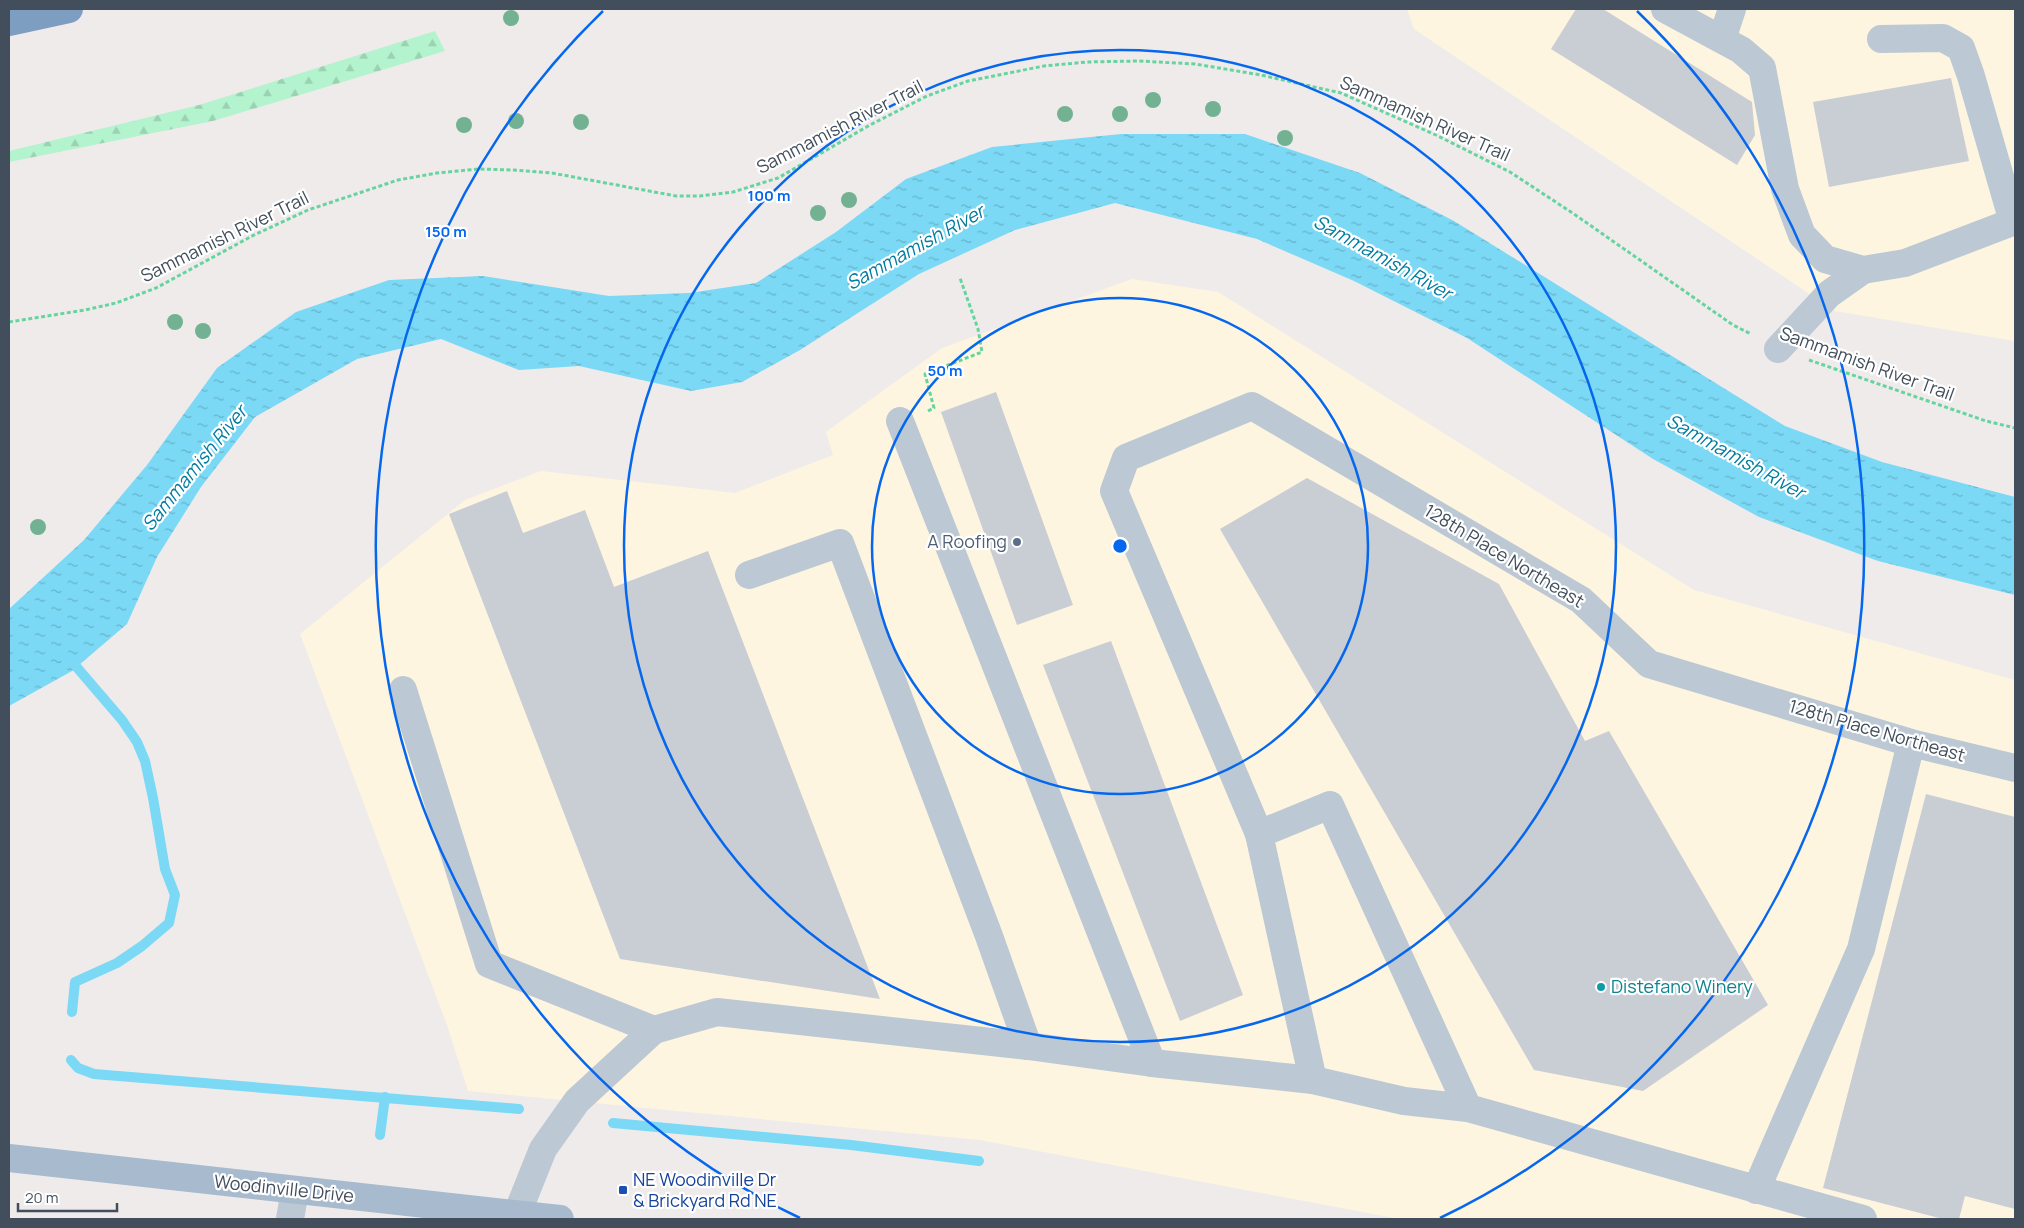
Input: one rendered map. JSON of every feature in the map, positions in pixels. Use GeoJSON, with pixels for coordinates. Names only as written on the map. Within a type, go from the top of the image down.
{"type":"FeatureCollection","features":[{"type":"Feature","properties":{"kind":"highway"},"geometry":{"type":"LineString","coordinates":[[9,22],[69,9]]}},
{"type":"Feature","properties":{"kind":"main road","name":"Woodinville Drive"},"geometry":{"type":"LineString","coordinates":[[9,1158],[560,1219]]}},
{"type":"Feature","properties":{"kind":"street"},"geometry":{"type":"LineString","coordinates":[[1665,9],[1742,50],[1762,68],[1785,190],[1802,235],[1825,259],[1863,270],[1905,263],[2014,221],[1971,76],[1960,48],[1943,38],[1881,39]]}},
{"type":"Feature","properties":{"kind":"street"},"geometry":{"type":"LineString","coordinates":[[1722,39],[1732,9]]}},
{"type":"Feature","properties":{"kind":"street"},"geometry":{"type":"LineString","coordinates":[[1778,349],[1829,294],[1863,270]]}},
{"type":"Feature","properties":{"kind":"street","name":"128th Place Northeast"},"geometry":{"type":"LineString","coordinates":[[1259,834],[1114,491],[1126,458],[1252,406],[1582,600],[1649,664],[1911,743],[2015,768]]}},
{"type":"Feature","properties":{"kind":"street"},"geometry":{"type":"LineString","coordinates":[[900,421],[1152,1063]]}},
{"type":"Feature","properties":{"kind":"street"},"geometry":{"type":"LineString","coordinates":[[749,575],[840,542],[989,936],[1028,1046]]}},
{"type":"Feature","properties":{"kind":"street"},"geometry":{"type":"LineString","coordinates":[[402,690],[489,964],[654,1030]]}},
{"type":"Feature","properties":{"kind":"street"},"geometry":{"type":"LineString","coordinates":[[1756,1190],[1861,949],[1911,743]]}},
{"type":"Feature","properties":{"kind":"street"},"geometry":{"type":"LineString","coordinates":[[1313,1080],[1259,834],[1330,805],[1468,1108]]}},
{"type":"Feature","properties":{"kind":"street"},"geometry":{"type":"LineString","coordinates":[[517,1214],[542,1149],[577,1101],[654,1030],[717,1012],[1313,1080],[1404,1101],[1468,1108],[1863,1219]]}},
{"type":"Feature","properties":{"kind":"street"},"geometry":{"type":"LineString","coordinates":[[290,1219],[295,1190]]}},
{"type":"Feature","properties":{"kind":"path","name":"Sammamish River Trail"},"geometry":{"type":"LineString","coordinates":[[9,322],[85,310],[116,302],[156,288],[254,235],[308,210],[398,180],[437,173],[478,169],[513,170],[552,173],[676,196],[700,196],[733,192],[778,178],[878,120],[927,96],[968,81],[1044,66],[1087,62],[1139,61],[1195,64],[1262,75],[1340,93],[1436,135],[1510,172],[1574,214],[1733,325],[1778,349],[1848,375],[1986,421],[2015,428]]}},
{"type":"Feature","properties":{"kind":"path"},"geometry":{"type":"LineString","coordinates":[[900,421],[934,408],[925,374],[982,352],[978,329],[960,278]]}},
{"type":"Feature","properties":{"kind":"shaded area"},"geometry":{"type":"Polygon","coordinates":[[[1407,9],[2015,9],[2015,341],[1835,311],[1414,29],[1407,9]]]}},
{"type":"Feature","properties":{"kind":"shaded area"},"geometry":{"type":"Polygon","coordinates":[[[1132,279],[1218,292],[1694,590],[2015,680],[2015,1219],[1400,1219],[980,1140],[468,1091],[447,1025],[300,634],[465,500],[541,471],[735,493],[833,455],[826,432],[942,348],[1132,279]]]}},
{"type":"Feature","properties":{"kind":"green space"},"geometry":{"type":"Polygon","coordinates":[[[435,31],[445,51],[213,121],[9,162],[9,151],[199,105],[435,31]]]}},
{"type":"Feature","properties":{"kind":"water","name":"Sammamish River"},"geometry":{"type":"Polygon","coordinates":[[[1121,134],[1245,134],[1360,173],[1454,221],[1785,426],[1882,462],[2015,497],[2015,595],[1878,561],[1759,517],[1653,459],[1467,338],[1354,281],[1257,239],[1115,203],[1015,230],[919,274],[800,350],[742,382],[691,391],[579,366],[519,370],[441,339],[357,359],[255,417],[201,487],[157,557],[127,624],[72,671],[9,706],[9,609],[84,540],[147,465],[217,368],[296,312],[389,280],[483,276],[609,296],[689,293],[756,283],[836,232],[906,179],[992,147],[1121,134]]]}},
{"type":"Feature","properties":{"kind":"building"},"geometry":{"type":"Polygon","coordinates":[[[1576,9],[1603,9],[1752,102],[1755,135],[1737,165],[1551,49],[1576,9]]]}},
{"type":"Feature","properties":{"kind":"building"},"geometry":{"type":"Polygon","coordinates":[[[1951,78],[1969,161],[1829,187],[1813,102],[1951,78]]]}},
{"type":"Feature","properties":{"kind":"building"},"geometry":{"type":"Polygon","coordinates":[[[996,392],[1073,605],[1017,625],[941,412],[996,392]]]}},
{"type":"Feature","properties":{"kind":"building"},"geometry":{"type":"Polygon","coordinates":[[[1307,478],[1499,584],[1585,741],[1609,731],[1768,1005],[1643,1091],[1534,1070],[1220,529],[1307,478]]]}},
{"type":"Feature","properties":{"kind":"building"},"geometry":{"type":"Polygon","coordinates":[[[507,491],[523,533],[585,510],[614,587],[708,551],[880,999],[620,959],[449,514],[507,491]]]}},
{"type":"Feature","properties":{"kind":"building"},"geometry":{"type":"Polygon","coordinates":[[[1111,641],[1243,995],[1180,1021],[1043,665],[1111,641]]]}},
{"type":"Feature","properties":{"kind":"building"},"geometry":{"type":"Polygon","coordinates":[[[1926,794],[2015,817],[2015,1209],[1965,1196],[1959,1219],[1943,1219],[1823,1188],[1926,794]]]}},
{"type":"Feature","properties":{"kind":"waterway"},"geometry":{"type":"LineString","coordinates":[[68,657],[122,720],[137,742],[145,761],[165,869],[175,895],[169,923],[142,946],[117,963],[75,982],[72,1012]]}},
{"type":"Feature","properties":{"kind":"waterway"},"geometry":{"type":"LineString","coordinates":[[71,1060],[78,1068],[94,1074],[519,1109]]}},
{"type":"Feature","properties":{"kind":"waterway"},"geometry":{"type":"LineString","coordinates":[[380,1135],[385,1097]]}},
{"type":"Feature","properties":{"kind":"waterway"},"geometry":{"type":"LineString","coordinates":[[613,1123],[851,1145],[979,1161]]}},
{"type":"Feature","properties":{"kind":"place","name":"A Roofing"},"geometry":{"type":"Point","coordinates":[1017,542]}},
{"type":"Feature","properties":{"kind":"place","name":"Distefano Winery"},"geometry":{"type":"Point","coordinates":[1601,987]}},
{"type":"Feature","properties":{"kind":"place","name":"NE Woodinville Dr & Brickyard Rd NE"},"geometry":{"type":"Point","coordinates":[623,1190]}}]}
